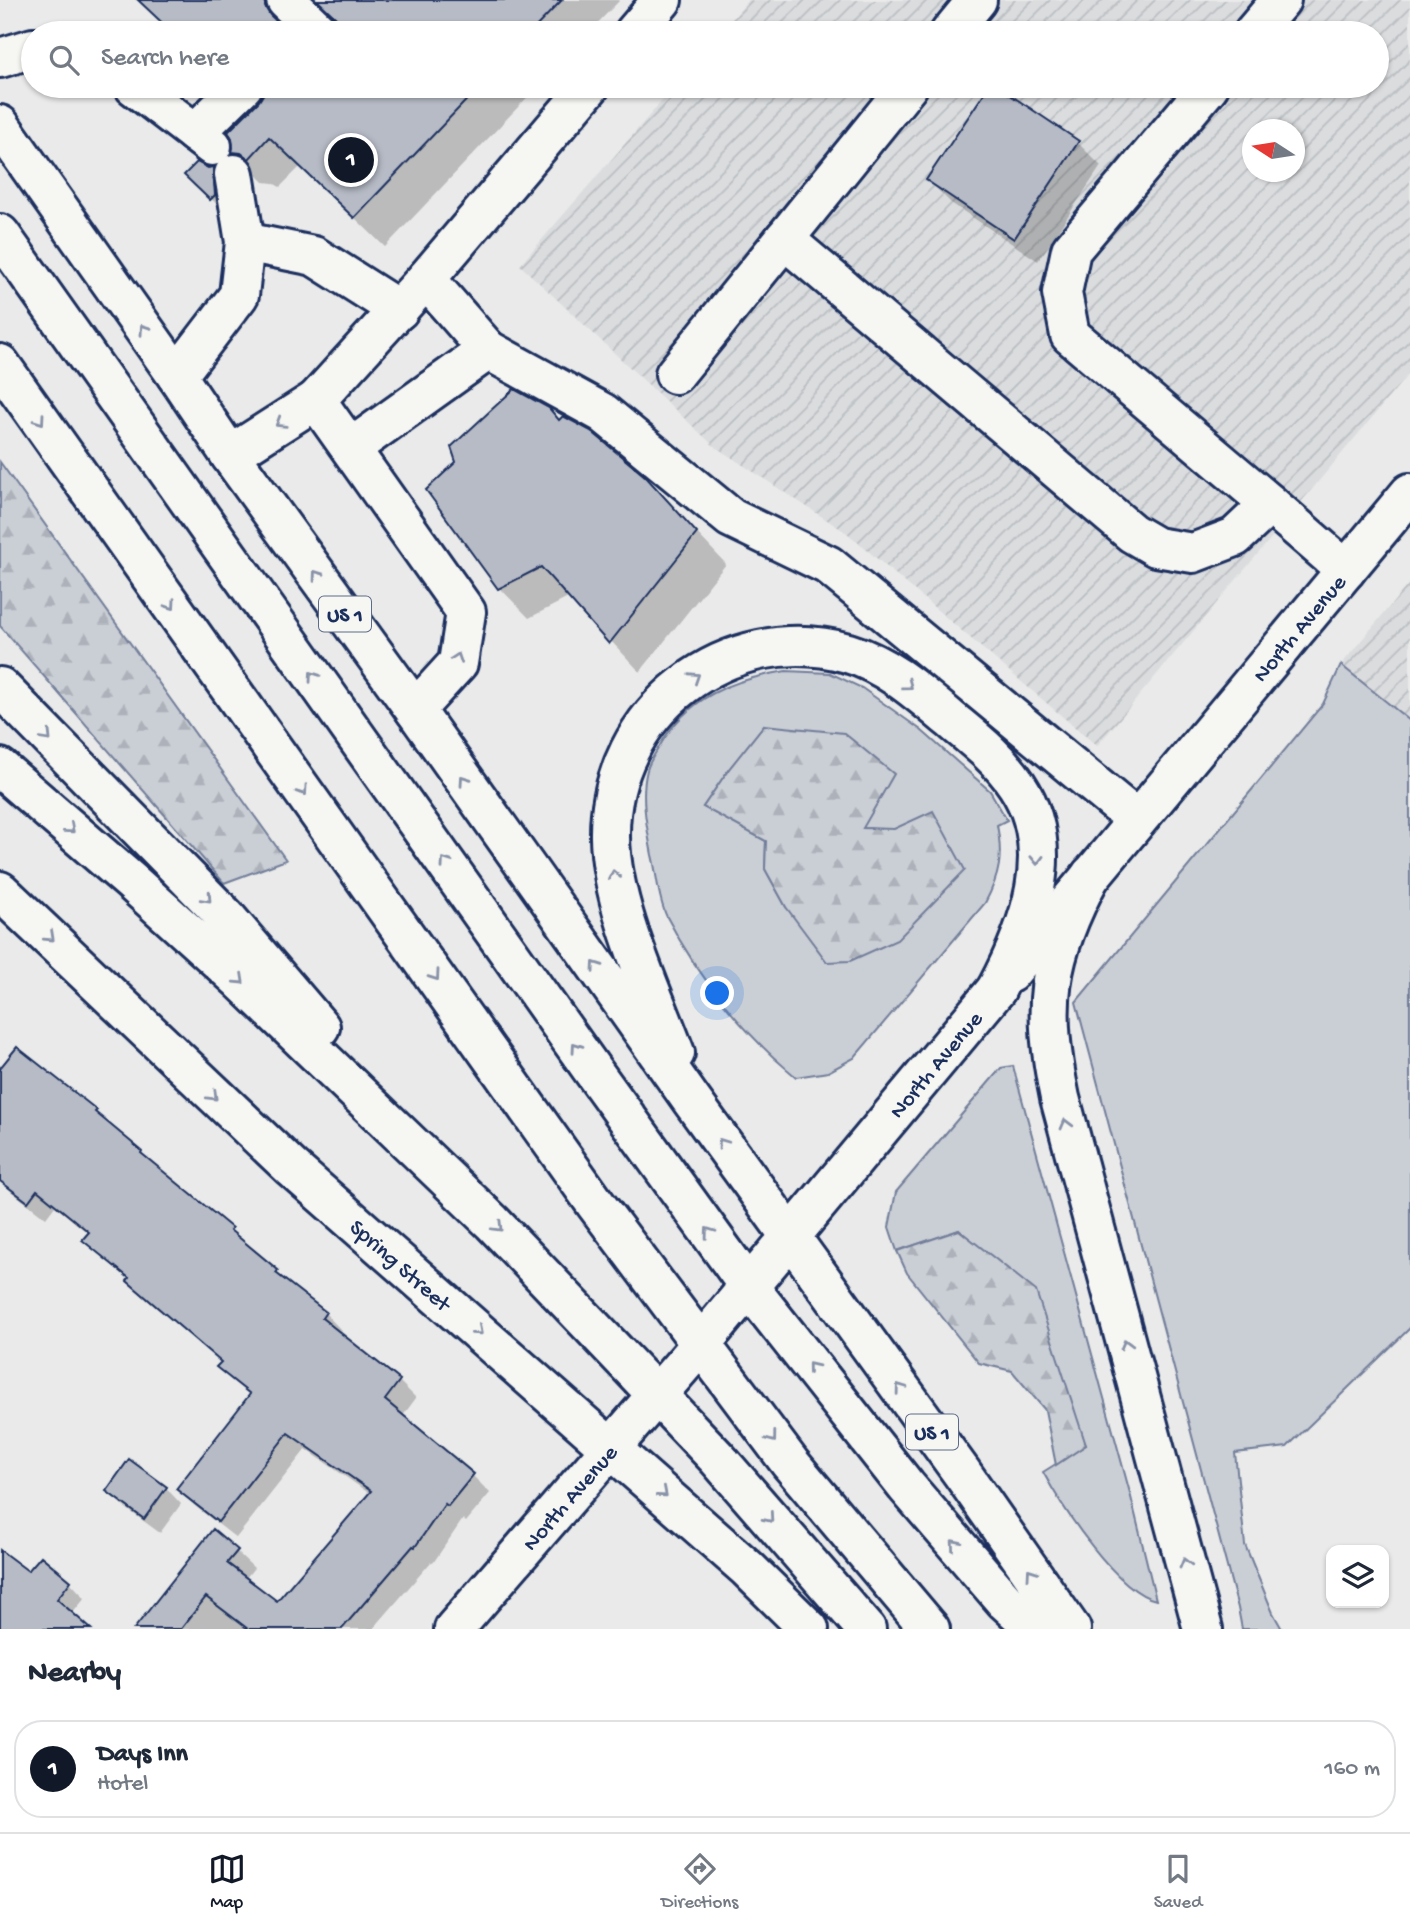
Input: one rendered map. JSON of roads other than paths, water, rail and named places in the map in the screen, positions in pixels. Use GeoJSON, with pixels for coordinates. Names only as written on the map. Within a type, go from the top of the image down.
{"type":"FeatureCollection","features":[{"type":"Feature","properties":{"kind":"main road"},"geometry":{"type":"LineString","coordinates":[[644,21],[662,0]]}},
{"type":"Feature","properties":{"kind":"main road"},"geometry":{"type":"LineString","coordinates":[[960,21],[977,0]]}},
{"type":"Feature","properties":{"kind":"main road"},"geometry":{"type":"LineString","coordinates":[[1263,21],[1281,0]]}},
{"type":"Feature","properties":{"kind":"main road"},"geometry":{"type":"LineString","coordinates":[[0,58],[21,52]]}},
{"type":"Feature","properties":{"kind":"main road"},"geometry":{"type":"LineString","coordinates":[[149,98],[214,151],[245,242],[239,295],[177,376]]}},
{"type":"Feature","properties":{"kind":"main road"},"geometry":{"type":"LineString","coordinates":[[214,151],[238,98]]}},
{"type":"Feature","properties":{"kind":"main road"},"geometry":{"type":"LineString","coordinates":[[230,455],[316,400],[399,310],[580,98]]}},
{"type":"Feature","properties":{"kind":"main road"},"geometry":{"type":"LineString","coordinates":[[675,374],[898,98]]}},
{"type":"Feature","properties":{"kind":"main road"},"geometry":{"type":"LineString","coordinates":[[1199,98],[1071,250],[1062,293],[1070,335],[1346,570]]}},
{"type":"Feature","properties":{"kind":"main road","name":"US 1"},"geometry":{"type":"LineString","coordinates":[[0,125],[230,455],[415,710],[790,1238],[962,1473],[1070,1629]]}},
{"type":"Feature","properties":{"kind":"main road"},"geometry":{"type":"LineString","coordinates":[[0,234],[749,1287],[906,1486],[1005,1601],[1036,1629]]}},
{"type":"Feature","properties":{"kind":"main road"},"geometry":{"type":"LineString","coordinates":[[784,239],[1132,533],[1156,547],[1193,553],[1235,537],[1270,504]]}},
{"type":"Feature","properties":{"kind":"main road"},"geometry":{"type":"LineString","coordinates":[[245,242],[314,256],[399,310]]}},
{"type":"Feature","properties":{"kind":"main road"},"geometry":{"type":"LineString","coordinates":[[426,279],[488,350],[603,413],[732,517],[828,565],[1137,820]]}},
{"type":"Feature","properties":{"kind":"main road"},"geometry":{"type":"LineString","coordinates":[[351,448],[488,350]]}},
{"type":"Feature","properties":{"kind":"main road"},"geometry":{"type":"LineString","coordinates":[[0,364],[595,1202],[816,1495],[930,1629]]}},
{"type":"Feature","properties":{"kind":"main road"},"geometry":{"type":"LineString","coordinates":[[316,400],[466,612],[458,663],[415,710]]}},
{"type":"Feature","properties":{"kind":"main road","name":"North Avenue"},"geometry":{"type":"LineString","coordinates":[[454,1629],[749,1287],[1410,493]]}},
{"type":"Feature","properties":{"kind":"main road"},"geometry":{"type":"LineString","coordinates":[[692,1101],[622,908],[611,857],[612,806],[627,758],[653,714],[691,678],[739,655],[792,646],[823,648],[875,664],[917,691],[1001,765],[1028,806],[1035,830],[1038,864],[1025,930],[996,990]]}},
{"type":"Feature","properties":{"kind":"main road"},"geometry":{"type":"LineString","coordinates":[[0,687],[226,917],[448,1180]]}},
{"type":"Feature","properties":{"kind":"main road"},"geometry":{"type":"LineString","coordinates":[[0,768],[240,980],[534,1264],[718,1459],[866,1629]]}},
{"type":"Feature","properties":{"kind":"main road"},"geometry":{"type":"LineString","coordinates":[[1091,875],[1066,925],[1053,969],[1048,1016],[1052,1063],[1203,1629]]}},
{"type":"Feature","properties":{"kind":"main road","name":"Spring Street"},"geometry":{"type":"LineString","coordinates":[[0,891],[242,1124],[612,1448],[747,1569],[809,1629]]}},
{"type":"Feature","properties":{"kind":"place","name":"Days Inn"},"geometry":{"type":"Point","coordinates":[351,160]}}]}
